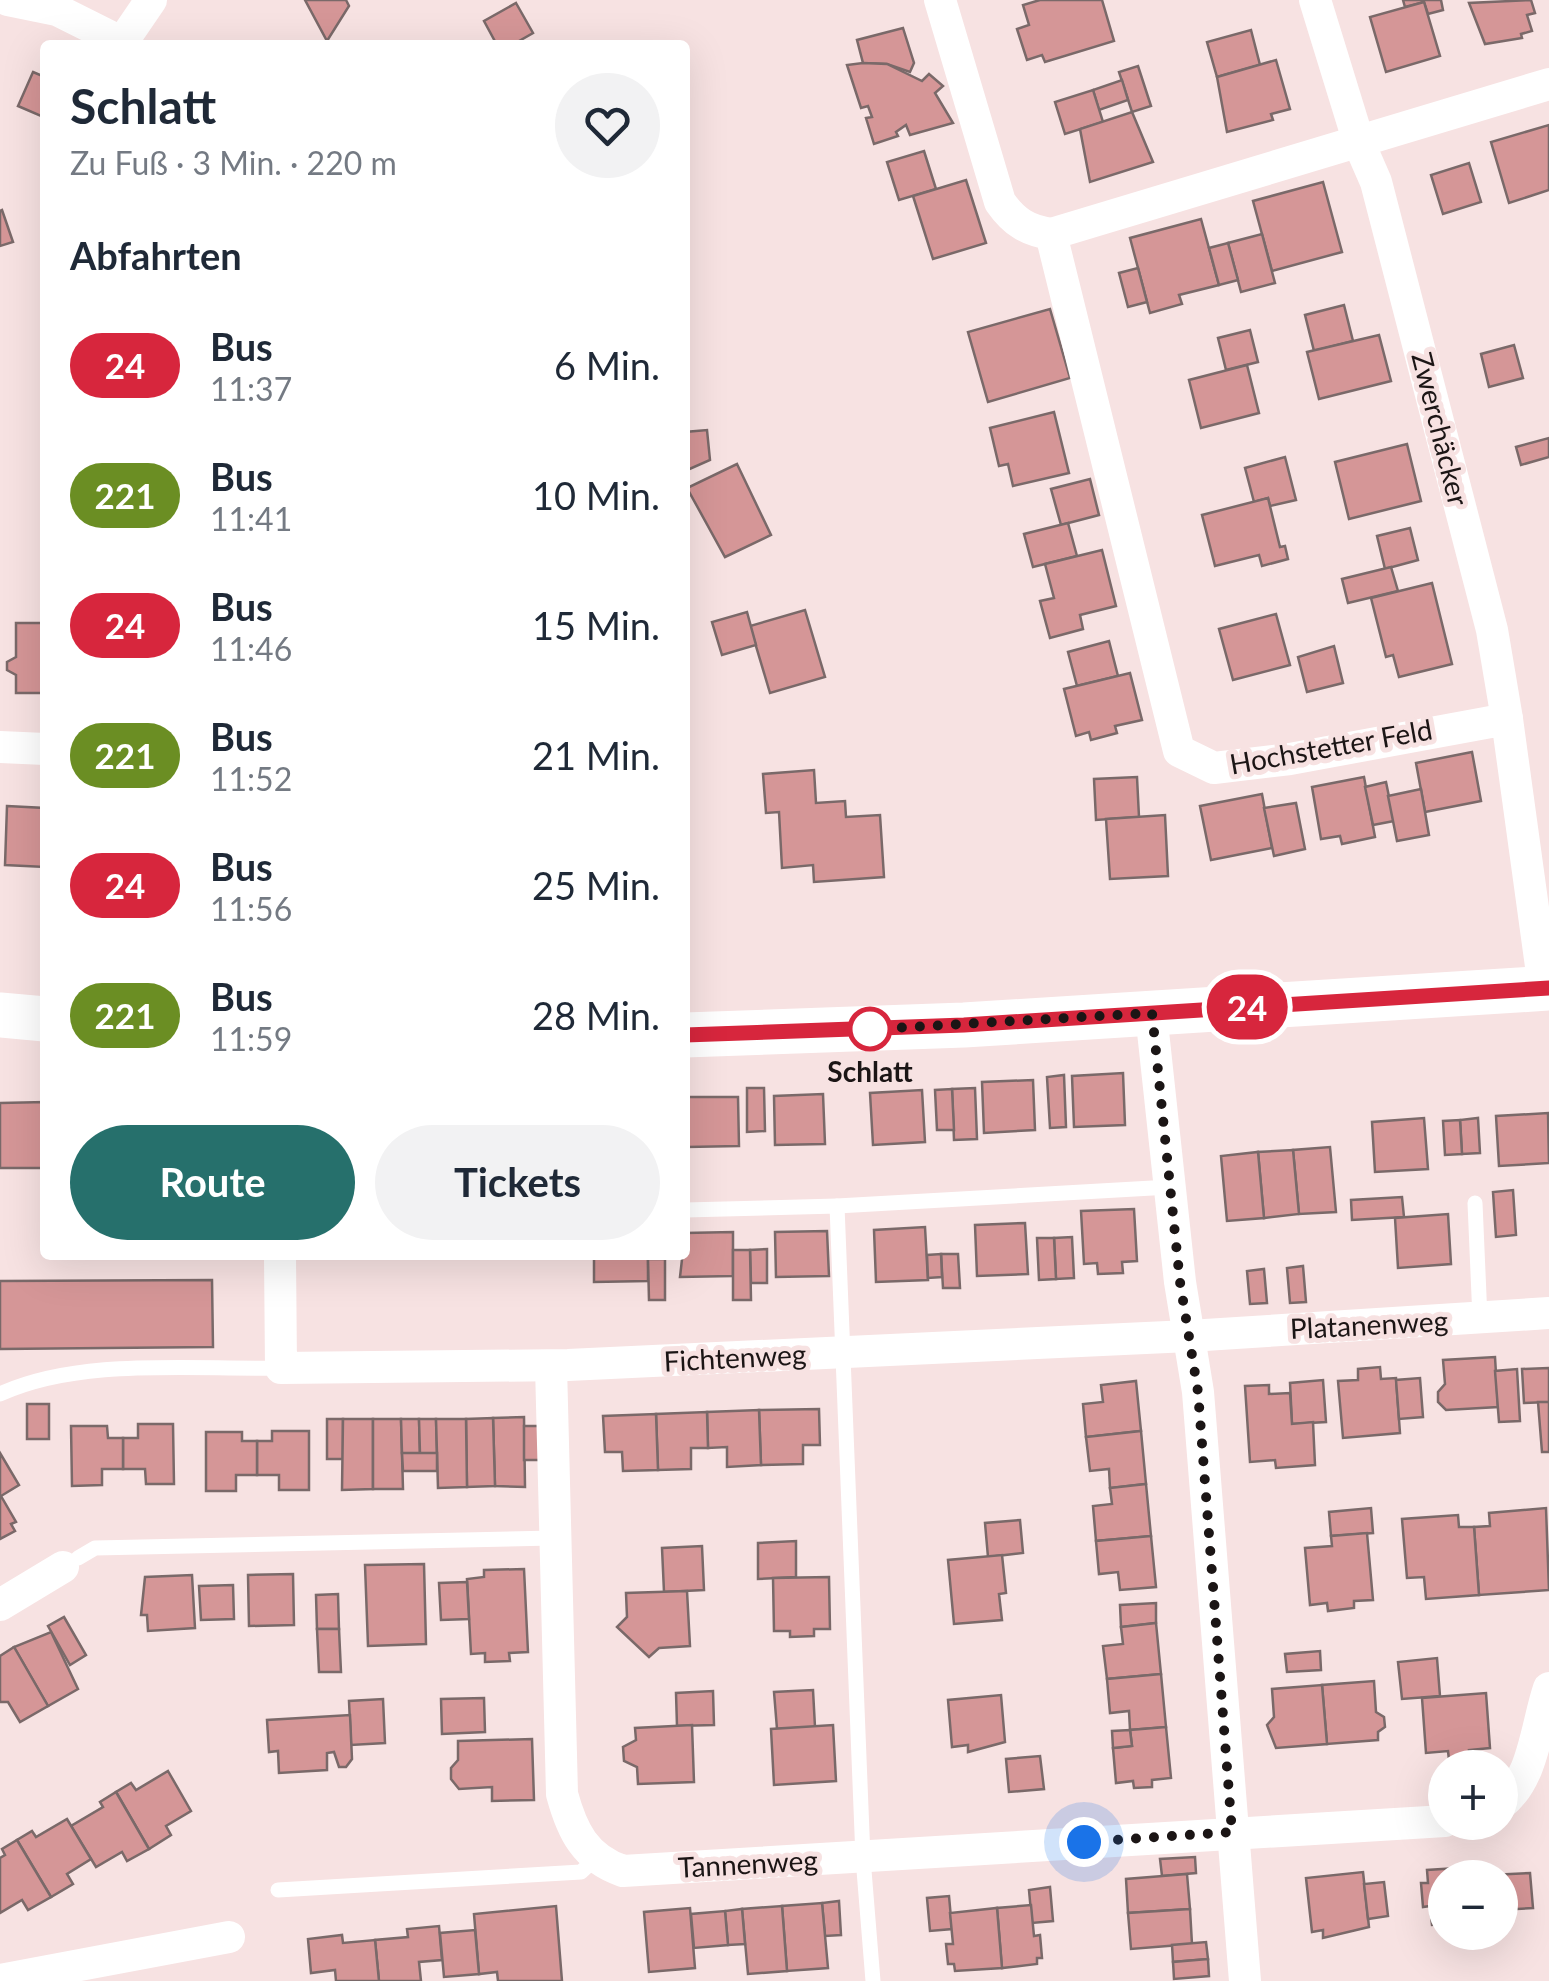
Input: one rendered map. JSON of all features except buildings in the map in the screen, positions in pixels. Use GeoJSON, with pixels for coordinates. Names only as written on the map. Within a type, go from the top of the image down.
{"type":"FeatureCollection","features":[{"type":"Feature","properties":{"kind":"street"},"geometry":{"type":"LineString","coordinates":[[8,0],[58,10],[119,40]]}},
{"type":"Feature","properties":{"kind":"street"},"geometry":{"type":"LineString","coordinates":[[127,40],[151,0]]}},
{"type":"Feature","properties":{"kind":"street"},"geometry":{"type":"LineString","coordinates":[[940,0],[1000,202],[1013,220],[1032,231],[1051,234],[1549,84]]}},
{"type":"Feature","properties":{"kind":"street","name":"Zwerchäcker"},"geometry":{"type":"LineString","coordinates":[[1315,0],[1359,143],[1376,182],[1492,630],[1507,718]]}},
{"type":"Feature","properties":{"kind":"street","name":"Hochstetter Feld"},"geometry":{"type":"LineString","coordinates":[[1051,234],[1179,751],[1214,768],[1290,759],[1507,718]]}},
{"type":"Feature","properties":{"kind":"street"},"geometry":{"type":"LineString","coordinates":[[690,1035],[964,1025],[1547,988],[1507,718]]}},
{"type":"Feature","properties":{"kind":"street"},"geometry":{"type":"LineString","coordinates":[[0,747],[40,749]]}},
{"type":"Feature","properties":{"kind":"street"},"geometry":{"type":"LineString","coordinates":[[1152,1013],[1188,1336],[1198,1392],[1244,1981]]}},
{"type":"Feature","properties":{"kind":"street"},"geometry":{"type":"LineString","coordinates":[[0,1014],[40,1018]]}},
{"type":"Feature","properties":{"kind":"street"},"geometry":{"type":"LineString","coordinates":[[280,1260],[281,1368]]}},
{"type":"Feature","properties":{"kind":"street","name":"Platanenweg"},"geometry":{"type":"LineString","coordinates":[[1188,1336],[1549,1313]]}},
{"type":"Feature","properties":{"kind":"street","name":"Fichtenweg"},"geometry":{"type":"LineString","coordinates":[[281,1368],[551,1366],[1188,1336]]}},
{"type":"Feature","properties":{"kind":"street"},"geometry":{"type":"LineString","coordinates":[[551,1366],[562,1794],[570,1822],[595,1859]]}},
{"type":"Feature","properties":{"kind":"street"},"geometry":{"type":"LineString","coordinates":[[0,1605],[71,1562]]}},
{"type":"Feature","properties":{"kind":"street"},"geometry":{"type":"LineString","coordinates":[[1518,1786],[1549,1688]]}},
{"type":"Feature","properties":{"kind":"street"},"geometry":{"type":"LineString","coordinates":[[1232,1832],[1428,1821]]}},
{"type":"Feature","properties":{"kind":"street","name":"Tannenweg"},"geometry":{"type":"LineString","coordinates":[[595,1859],[623,1871],[1232,1832]]}},
{"type":"Feature","properties":{"kind":"street"},"geometry":{"type":"LineString","coordinates":[[0,1980],[228,1937]]}},
{"type":"Feature","properties":{"kind":"lane"},"geometry":{"type":"LineString","coordinates":[[690,1210],[836,1206],[1170,1187]]}},
{"type":"Feature","properties":{"kind":"lane"},"geometry":{"type":"LineString","coordinates":[[1475,1203],[1480,1319]]}},
{"type":"Feature","properties":{"kind":"lane"},"geometry":{"type":"LineString","coordinates":[[836,1206],[863,1858],[874,1981]]}},
{"type":"Feature","properties":{"kind":"lane","name":"Fichtenweg"},"geometry":{"type":"LineString","coordinates":[[0,1394],[50,1376],[281,1368]]}},
{"type":"Feature","properties":{"kind":"lane"},"geometry":{"type":"LineString","coordinates":[[71,1562],[94,1548],[553,1538]]}},
{"type":"Feature","properties":{"kind":"lane"},"geometry":{"type":"LineString","coordinates":[[278,1890],[581,1872],[595,1859]]}},
{"type":"Feature","properties":{"kind":"bus line","name":"24"},"geometry":{"type":"LineString","coordinates":[[690,1035],[964,1025],[1549,988]]}},
{"type":"Feature","properties":{"kind":"place","name":"Schlatt"},"geometry":{"type":"Point","coordinates":[870,1029]}},
{"type":"Feature","properties":{"kind":"route"},"geometry":{"type":"LineString","coordinates":[[870,1029],[859,1030],[1152,1013],[1180,1282],[1198,1392],[1232,1832],[1084,1842]]}}]}
